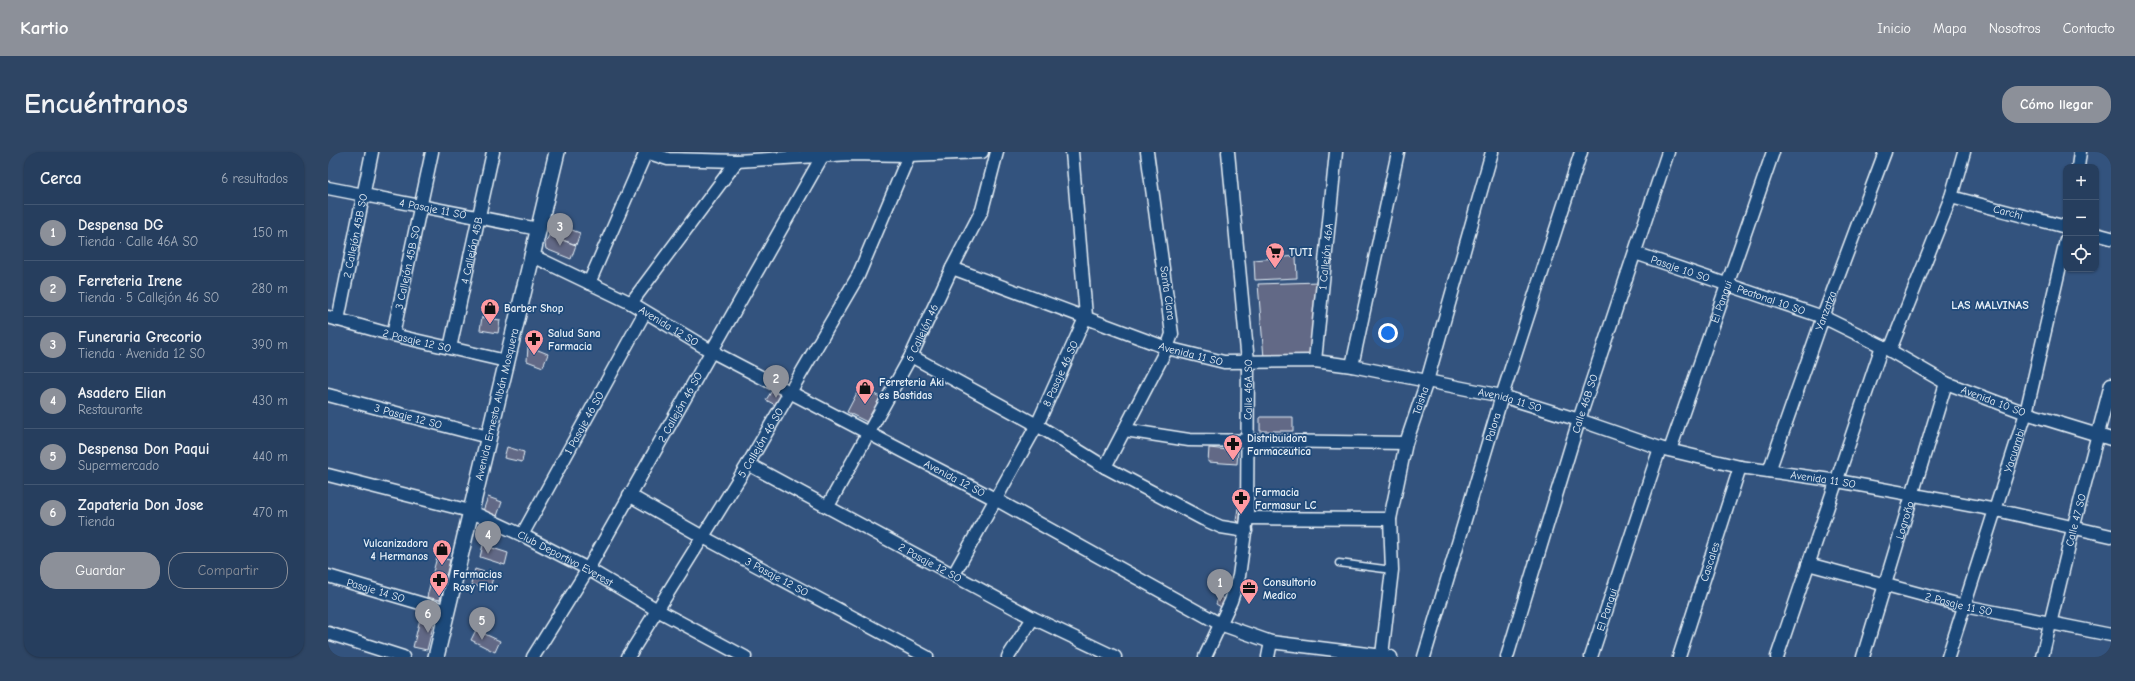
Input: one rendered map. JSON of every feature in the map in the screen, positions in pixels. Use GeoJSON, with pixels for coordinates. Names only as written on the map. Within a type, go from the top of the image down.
{"type":"FeatureCollection","features":[{"type":"Feature","properties":{"kind":"street","name":"2 Callejón 45B SO"},"geometry":{"type":"LineString","coordinates":[[333,319],[372,152]]}},
{"type":"Feature","properties":{"kind":"street","name":"3 Callejón 45B SO"},"geometry":{"type":"LineString","coordinates":[[392,335],[432,152]]}},
{"type":"Feature","properties":{"kind":"street","name":"4 Callejón 45B"},"geometry":{"type":"LineString","coordinates":[[450,348],[493,152]]}},
{"type":"Feature","properties":{"kind":"street","name":"Avenida Ernesto Albán Mosquera"},"geometry":{"type":"LineString","coordinates":[[436,657],[557,152]]}},
{"type":"Feature","properties":{"kind":"street"},"geometry":{"type":"LineString","coordinates":[[589,283],[646,152],[670,156],[737,161],[770,155],[823,155],[850,153],[909,155],[921,153],[982,152]]}},
{"type":"Feature","properties":{"kind":"street","name":"6 Callejón 46"},"geometry":{"type":"LineString","coordinates":[[828,506],[870,433],[911,356],[952,268],[982,210],[997,152]]}},
{"type":"Feature","properties":{"kind":"street","name":"8 Pasaje 46 SO"},"geometry":{"type":"LineString","coordinates":[[954,574],[1037,425],[1086,316],[1072,152]]}},
{"type":"Feature","properties":{"kind":"street","name":"Santa Clara"},"geometry":{"type":"LineString","coordinates":[[1105,467],[1167,348],[1172,326],[1147,152]]}},
{"type":"Feature","properties":{"kind":"street","name":"Calle 46A SO"},"geometry":{"type":"LineString","coordinates":[[1220,624],[1231,601],[1238,576],[1246,531],[1249,440],[1248,362],[1228,152]]}},
{"type":"Feature","properties":{"kind":"street","name":"1 Callejón 46A"},"geometry":{"type":"LineString","coordinates":[[1315,361],[1336,152]]}},
{"type":"Feature","properties":{"kind":"street"},"geometry":{"type":"LineString","coordinates":[[1352,366],[1398,152]]}},
{"type":"Feature","properties":{"kind":"street","name":"Taisha"},"geometry":{"type":"LineString","coordinates":[[1387,656],[1392,570],[1390,519],[1406,443],[1427,381],[1492,152]]}},
{"type":"Feature","properties":{"kind":"street","name":"Palora"},"geometry":{"type":"LineString","coordinates":[[1424,657],[1502,396],[1581,152]]}},
{"type":"Feature","properties":{"kind":"street","name":"Calle 46B SO"},"geometry":{"type":"LineString","coordinates":[[1508,657],[1579,420],[1668,152]]}},
{"type":"Feature","properties":{"kind":"street","name":"El Pangui"},"geometry":{"type":"LineString","coordinates":[[1592,657],[1665,449],[1773,152]]}},
{"type":"Feature","properties":{"kind":"street","name":"Yanzatza"},"geometry":{"type":"LineString","coordinates":[[1769,471],[1823,317],[1885,152]]}},
{"type":"Feature","properties":{"kind":"street"},"geometry":{"type":"LineString","coordinates":[[1777,657],[1808,564],[1886,348],[1951,197],[1964,152]]}},
{"type":"Feature","properties":{"kind":"street"},"geometry":{"type":"LineString","coordinates":[[2078,164],[2080,152]]}},
{"type":"Feature","properties":{"kind":"street","name":"2 Callejón 46 SO"},"geometry":{"type":"LineString","coordinates":[[533,657],[588,568],[823,155]]}},
{"type":"Feature","properties":{"kind":"street","name":"5 Callejón 46 SO"},"geometry":{"type":"LineString","coordinates":[[628,657],[659,611],[748,464],[789,391],[858,276],[909,155]]}},
{"type":"Feature","properties":{"kind":"street"},"geometry":{"type":"LineString","coordinates":[[631,303],[737,161]]}},
{"type":"Feature","properties":{"kind":"street","name":"4 Pasaje 11 SO"},"geometry":{"type":"LineString","coordinates":[[328,188],[538,229]]}},
{"type":"Feature","properties":{"kind":"street","name":"Carchi"},"geometry":{"type":"LineString","coordinates":[[1951,197],[2063,226]]}},
{"type":"Feature","properties":{"kind":"street"},"geometry":{"type":"LineString","coordinates":[[2099,235],[2111,238]]}},
{"type":"Feature","properties":{"kind":"street","name":"Pasaje 10 SO"},"geometry":{"type":"LineString","coordinates":[[1635,253],[1726,283]]}},
{"type":"Feature","properties":{"kind":"street","name":"Yacuambi"},"geometry":{"type":"LineString","coordinates":[[1948,657],[2026,413],[2063,253]]}},
{"type":"Feature","properties":{"kind":"street","name":"Avenida 12 SO"},"geometry":{"type":"LineString","coordinates":[[531,256],[631,303],[711,351],[995,499],[1220,624],[1271,642],[1342,653],[1387,656]]}},
{"type":"Feature","properties":{"kind":"street","name":"Avenida 11 SO"},"geometry":{"type":"LineString","coordinates":[[952,268],[1086,316],[1167,348],[1224,362],[1315,361],[1352,366],[1502,396],[1665,449],[1740,467],[1838,481],[1913,494],[1996,510],[2073,529],[2111,536]]}},
{"type":"Feature","properties":{"kind":"street","name":"Peatonal 10 SO"},"geometry":{"type":"LineString","coordinates":[[1726,283],[1823,317],[1886,348]]}},
{"type":"Feature","properties":{"kind":"street","name":"1 Pasaje 46 SO"},"geometry":{"type":"LineString","coordinates":[[522,535],[646,312]]}},
{"type":"Feature","properties":{"kind":"street","name":"2 Pasaje 12 SO"},"geometry":{"type":"LineString","coordinates":[[333,319],[392,335],[506,361]]}},
{"type":"Feature","properties":{"kind":"street","name":"Avenida 10 SO"},"geometry":{"type":"LineString","coordinates":[[1886,348],[1946,382],[2026,413],[2111,439]]}},
{"type":"Feature","properties":{"kind":"street"},"geometry":{"type":"LineString","coordinates":[[911,356],[1037,425],[1105,467],[1203,519],[1221,527],[1246,531]]}},
{"type":"Feature","properties":{"kind":"street","name":"Logroño"},"geometry":{"type":"LineString","coordinates":[[1863,657],[1946,382]]}},
{"type":"Feature","properties":{"kind":"street","name":"Calle 47 SO"},"geometry":{"type":"LineString","coordinates":[[2042,657],[2073,529],[2111,384]]}},
{"type":"Feature","properties":{"kind":"street","name":"3 Pasaje 12 SO"},"geometry":{"type":"LineString","coordinates":[[328,396],[488,437]]}},
{"type":"Feature","properties":{"kind":"street"},"geometry":{"type":"LineString","coordinates":[[1125,430],[1189,440],[1406,443]]}},
{"type":"Feature","properties":{"kind":"street","name":"2 Pasaje 12 SO"},"geometry":{"type":"LineString","coordinates":[[748,464],[1034,618],[1115,657]]}},
{"type":"Feature","properties":{"kind":"street","name":"Cascales"},"geometry":{"type":"LineString","coordinates":[[1680,657],[1740,467]]}},
{"type":"Feature","properties":{"kind":"street","name":"Club Deportivo Everest"},"geometry":{"type":"LineString","coordinates":[[328,475],[470,511],[588,568],[659,611],[745,657]]}},
{"type":"Feature","properties":{"kind":"street","name":"3 Pasaje 12 SO"},"geometry":{"type":"LineString","coordinates":[[629,495],[703,537],[927,657]]}},
{"type":"Feature","properties":{"kind":"street"},"geometry":{"type":"LineString","coordinates":[[1247,518],[1390,519]]}},
{"type":"Feature","properties":{"kind":"street","name":"2 Pasaje 11 SO"},"geometry":{"type":"LineString","coordinates":[[1808,564],[1964,606],[2111,635]]}},
{"type":"Feature","properties":{"kind":"street","name":"Pasaje 14 SO"},"geometry":{"type":"LineString","coordinates":[[328,576],[447,611]]}},
{"type":"Feature","properties":{"kind":"street"},"geometry":{"type":"LineString","coordinates":[[1008,657],[1034,618]]}},
{"type":"Feature","properties":{"kind":"street"},"geometry":{"type":"LineString","coordinates":[[1205,657],[1220,624]]}},
{"type":"Feature","properties":{"kind":"street"},"geometry":{"type":"LineString","coordinates":[[328,633],[403,657]]}},
{"type":"Feature","properties":{"kind":"street"},"geometry":{"type":"LineString","coordinates":[[1268,657],[1271,642]]}},
{"type":"Feature","properties":{"kind":"lane"},"geometry":{"type":"LineString","coordinates":[[1339,563],[1392,570]]}},
{"type":"Feature","properties":{"kind":"building"},"geometry":{"type":"Polygon","coordinates":[[[553,223],[580,233],[576,245],[549,235],[553,223]]]}},
{"type":"Feature","properties":{"kind":"building"},"geometry":{"type":"Polygon","coordinates":[[[549,235],[576,245],[571,259],[546,249],[545,244],[549,235]]]}},
{"type":"Feature","properties":{"kind":"building","name":"TUTI"},"geometry":{"type":"Polygon","coordinates":[[[1296,256],[1297,278],[1255,280],[1254,260],[1296,256]]]}},
{"type":"Feature","properties":{"kind":"building"},"geometry":{"type":"Polygon","coordinates":[[[1319,282],[1313,358],[1264,358],[1258,284],[1319,282]]]}},
{"type":"Feature","properties":{"kind":"building","name":"Barber Shop"},"geometry":{"type":"Polygon","coordinates":[[[482,317],[500,320],[498,333],[480,330],[482,317]]]}},
{"type":"Feature","properties":{"kind":"building"},"geometry":{"type":"Polygon","coordinates":[[[528,346],[548,354],[543,367],[527,361],[528,346]]]}},
{"type":"Feature","properties":{"kind":"building","name":"Ferreteria Aki es Bastidas"},"geometry":{"type":"Polygon","coordinates":[[[860,387],[882,398],[869,423],[847,412],[860,387]]]}},
{"type":"Feature","properties":{"kind":"building"},"geometry":{"type":"Polygon","coordinates":[[[773,389],[785,396],[779,407],[766,400],[773,389]]]}},
{"type":"Feature","properties":{"kind":"building"},"geometry":{"type":"Polygon","coordinates":[[[1260,417],[1293,417],[1293,431],[1260,431],[1260,417]]]}},
{"type":"Feature","properties":{"kind":"building"},"geometry":{"type":"Polygon","coordinates":[[[507,447],[524,452],[522,462],[504,458],[507,447]]]}},
{"type":"Feature","properties":{"kind":"building"},"geometry":{"type":"Polygon","coordinates":[[[1209,448],[1238,451],[1237,464],[1208,462],[1209,448]]]}},
{"type":"Feature","properties":{"kind":"building"},"geometry":{"type":"Polygon","coordinates":[[[488,497],[502,502],[497,516],[483,511],[488,497]]]}},
{"type":"Feature","properties":{"kind":"building","name":"Farmacia Farmasur LC"},"geometry":{"type":"Polygon","coordinates":[[[1238,508],[1246,510],[1245,524],[1236,521],[1238,508]]]}},
{"type":"Feature","properties":{"kind":"building"},"geometry":{"type":"Polygon","coordinates":[[[483,545],[508,553],[505,565],[480,557],[483,545]]]}},
{"type":"Feature","properties":{"kind":"building","name":"Vulcanizadora 4 Hermanos"},"geometry":{"type":"Polygon","coordinates":[[[437,557],[450,560],[446,576],[433,572],[437,557]]]}},
{"type":"Feature","properties":{"kind":"building"},"geometry":{"type":"Polygon","coordinates":[[[475,569],[494,575],[489,590],[471,584],[475,569]]]}},
{"type":"Feature","properties":{"kind":"building"},"geometry":{"type":"Polygon","coordinates":[[[433,572],[446,576],[440,600],[427,597],[433,572]]]}},
{"type":"Feature","properties":{"kind":"building"},"geometry":{"type":"Polygon","coordinates":[[[1219,596],[1225,599],[1221,607],[1216,604],[1219,596]]]}},
{"type":"Feature","properties":{"kind":"building"},"geometry":{"type":"Polygon","coordinates":[[[420,619],[434,622],[427,650],[413,647],[420,619]]]}},
{"type":"Feature","properties":{"kind":"building"},"geometry":{"type":"Polygon","coordinates":[[[476,630],[500,641],[495,652],[471,640],[476,630]]]}},
{"type":"Feature","properties":{"kind":"place","name":"Funeraria Grecorio"},"geometry":{"type":"Point","coordinates":[560,246]}},
{"type":"Feature","properties":{"kind":"place","name":"TUTI"},"geometry":{"type":"Point","coordinates":[1275,269]}},
{"type":"Feature","properties":{"kind":"place","name":"Barber Shop"},"geometry":{"type":"Point","coordinates":[490,325]}},
{"type":"Feature","properties":{"kind":"place","name":"Salud Sana Farmacia"},"geometry":{"type":"Point","coordinates":[534,356]}},
{"type":"Feature","properties":{"kind":"place","name":"Ferreteria Irene"},"geometry":{"type":"Point","coordinates":[776,398]}},
{"type":"Feature","properties":{"kind":"place","name":"Ferreteria Aki es Bastidas"},"geometry":{"type":"Point","coordinates":[865,405]}},
{"type":"Feature","properties":{"kind":"place","name":"Distribuidora Farmaceutica"},"geometry":{"type":"Point","coordinates":[1233,461]}},
{"type":"Feature","properties":{"kind":"place","name":"Farmacia Farmasur LC"},"geometry":{"type":"Point","coordinates":[1241,515]}},
{"type":"Feature","properties":{"kind":"place","name":"Asadero Elian"},"geometry":{"type":"Point","coordinates":[488,554]}},
{"type":"Feature","properties":{"kind":"place","name":"Vulcanizadora 4 Hermanos"},"geometry":{"type":"Point","coordinates":[442,566]}},
{"type":"Feature","properties":{"kind":"place","name":"Farmacias Rosy Flor"},"geometry":{"type":"Point","coordinates":[439,597]}},
{"type":"Feature","properties":{"kind":"place","name":"Despensa DG"},"geometry":{"type":"Point","coordinates":[1220,602]}},
{"type":"Feature","properties":{"kind":"place","name":"Consultorio Medico"},"geometry":{"type":"Point","coordinates":[1249,605]}},
{"type":"Feature","properties":{"kind":"place","name":"Zapateria Don Jose"},"geometry":{"type":"Point","coordinates":[428,633]}},
{"type":"Feature","properties":{"kind":"place","name":"Despensa Don Paqui"},"geometry":{"type":"Point","coordinates":[482,640]}},
{"type":"Feature","properties":{"kind":"district","name":"LAS MALVINAS"},"geometry":{"type":"Point","coordinates":[1990,305]}}]}
